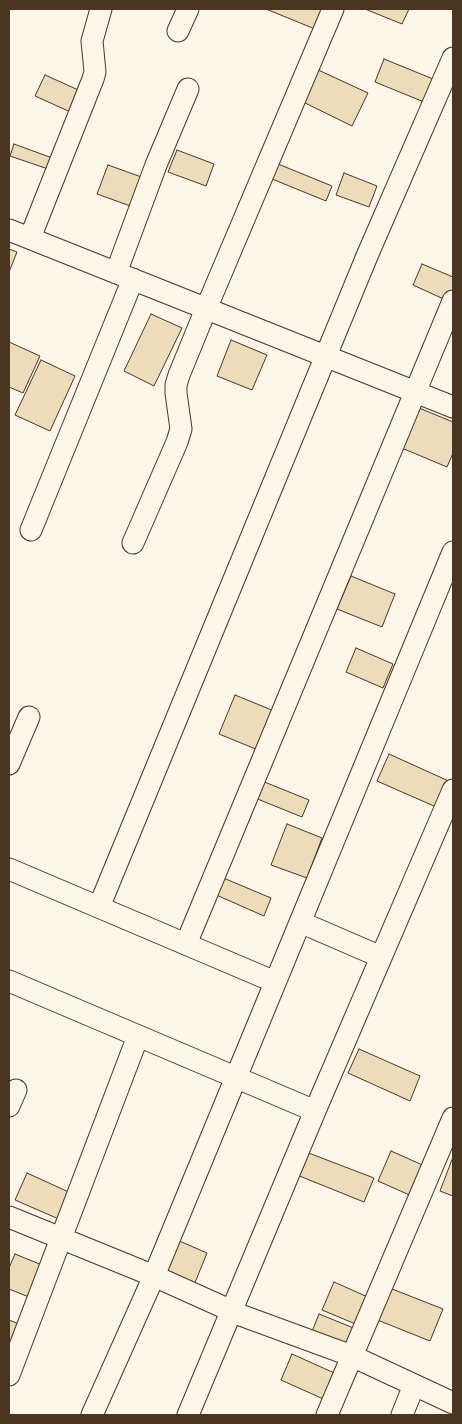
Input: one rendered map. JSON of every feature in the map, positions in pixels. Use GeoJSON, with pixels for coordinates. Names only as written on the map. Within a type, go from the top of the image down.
{"type":"FeatureCollection","features":[{"type":"Feature","properties":{"kind":"street"},"geometry":{"type":"LineString","coordinates":[[178,31],[188,9]]}},
{"type":"Feature","properties":{"kind":"street"},"geometry":{"type":"LineString","coordinates":[[133,543],[181,429],[176,393],[179,375],[334,9]]}},
{"type":"Feature","properties":{"kind":"street"},"geometry":{"type":"LineString","coordinates":[[30,238],[93,79],[95,72],[92,41],[96,10]]}},
{"type":"Feature","properties":{"kind":"street"},"geometry":{"type":"LineString","coordinates":[[99,907],[367,256],[453,58]]}},
{"type":"Feature","properties":{"kind":"street"},"geometry":{"type":"LineString","coordinates":[[31,530],[124,276],[156,165],[188,89]]}},
{"type":"Feature","properties":{"kind":"street"},"geometry":{"type":"LineString","coordinates":[[9,230],[453,407]]}},
{"type":"Feature","properties":{"kind":"street"},"geometry":{"type":"LineString","coordinates":[[186,944],[453,301]]}},
{"type":"Feature","properties":{"kind":"street"},"geometry":{"type":"LineString","coordinates":[[92,1415],[154,1276],[453,552]]}},
{"type":"Feature","properties":{"kind":"street"},"geometry":{"type":"LineString","coordinates":[[9,764],[29,717]]}},
{"type":"Feature","properties":{"kind":"street"},"geometry":{"type":"LineString","coordinates":[[188,1415],[314,1111],[453,790]]}},
{"type":"Feature","properties":{"kind":"street"},"geometry":{"type":"LineString","coordinates":[[9,869],[275,982]]}},
{"type":"Feature","properties":{"kind":"street"},"geometry":{"type":"LineString","coordinates":[[300,922],[381,957]]}},
{"type":"Feature","properties":{"kind":"street"},"geometry":{"type":"LineString","coordinates":[[9,981],[314,1111]]}},
{"type":"Feature","properties":{"kind":"street"},"geometry":{"type":"LineString","coordinates":[[9,1375],[138,1036]]}},
{"type":"Feature","properties":{"kind":"street"},"geometry":{"type":"LineString","coordinates":[[327,1415],[453,1118]]}},
{"type":"Feature","properties":{"kind":"street"},"geometry":{"type":"LineString","coordinates":[[9,1216],[154,1276],[243,1316],[352,1356],[453,1403]]}},
{"type":"Feature","properties":{"kind":"street"},"geometry":{"type":"LineString","coordinates":[[402,1415],[414,1385]]}},
{"type":"Feature","properties":{"kind":"building"},"geometry":{"type":"Polygon","coordinates":[[[266,9],[323,9],[315,29],[266,9]]]}},
{"type":"Feature","properties":{"kind":"building"},"geometry":{"type":"Polygon","coordinates":[[[365,9],[409,9],[402,24],[365,9]]]}},
{"type":"Feature","properties":{"kind":"building"},"geometry":{"type":"Polygon","coordinates":[[[384,59],[438,81],[429,104],[375,82],[384,59]]]}},
{"type":"Feature","properties":{"kind":"building"},"geometry":{"type":"Polygon","coordinates":[[[314,68],[368,93],[352,126],[299,100],[314,68]]]}},
{"type":"Feature","properties":{"kind":"building"},"geometry":{"type":"Polygon","coordinates":[[[45,75],[85,93],[75,114],[35,96],[45,75]]]}},
{"type":"Feature","properties":{"kind":"building"},"geometry":{"type":"Polygon","coordinates":[[[14,144],[55,159],[51,170],[10,156],[14,144]]]}},
{"type":"Feature","properties":{"kind":"building"},"geometry":{"type":"Polygon","coordinates":[[[177,150],[214,164],[206,186],[168,172],[177,150]]]}},
{"type":"Feature","properties":{"kind":"building"},"geometry":{"type":"Polygon","coordinates":[[[278,164],[332,186],[326,201],[272,179],[278,164]]]}},
{"type":"Feature","properties":{"kind":"building"},"geometry":{"type":"Polygon","coordinates":[[[108,165],[147,179],[136,208],[97,194],[108,165]]]}},
{"type":"Feature","properties":{"kind":"building"},"geometry":{"type":"Polygon","coordinates":[[[344,173],[377,186],[369,207],[336,195],[344,173]]]}},
{"type":"Feature","properties":{"kind":"building"},"geometry":{"type":"Polygon","coordinates":[[[9,249],[17,252],[9,272],[9,249]]]}},
{"type":"Feature","properties":{"kind":"building"},"geometry":{"type":"Polygon","coordinates":[[[422,264],[453,277],[453,289],[448,301],[413,285],[422,264]]]}},
{"type":"Feature","properties":{"kind":"building"},"geometry":{"type":"Polygon","coordinates":[[[151,314],[182,328],[154,386],[124,371],[151,314]]]}},
{"type":"Feature","properties":{"kind":"building"},"geometry":{"type":"Polygon","coordinates":[[[231,340],[267,355],[252,390],[217,376],[231,340]]]}},
{"type":"Feature","properties":{"kind":"building"},"geometry":{"type":"Polygon","coordinates":[[[9,342],[40,356],[23,393],[9,387],[9,342]]]}},
{"type":"Feature","properties":{"kind":"building"},"geometry":{"type":"Polygon","coordinates":[[[41,360],[75,376],[50,431],[15,415],[41,360]]]}},
{"type":"Feature","properties":{"kind":"building"},"geometry":{"type":"Polygon","coordinates":[[[414,406],[453,422],[453,453],[447,467],[397,446],[414,406]]]}},
{"type":"Feature","properties":{"kind":"building"},"geometry":{"type":"Polygon","coordinates":[[[351,576],[395,594],[382,627],[337,609],[351,576]]]}},
{"type":"Feature","properties":{"kind":"building"},"geometry":{"type":"Polygon","coordinates":[[[356,648],[393,664],[383,688],[346,672],[356,648]]]}},
{"type":"Feature","properties":{"kind":"building"},"geometry":{"type":"Polygon","coordinates":[[[235,695],[279,713],[263,752],[219,734],[235,695]]]}},
{"type":"Feature","properties":{"kind":"building"},"geometry":{"type":"Polygon","coordinates":[[[389,754],[453,783],[443,810],[377,781],[389,754]]]}},
{"type":"Feature","properties":{"kind":"building"},"geometry":{"type":"Polygon","coordinates":[[[262,781],[309,800],[302,817],[255,798],[262,781]]]}},
{"type":"Feature","properties":{"kind":"building"},"geometry":{"type":"Polygon","coordinates":[[[287,824],[322,838],[307,878],[271,865],[287,824]]]}},
{"type":"Feature","properties":{"kind":"building"},"geometry":{"type":"Polygon","coordinates":[[[221,877],[271,898],[264,916],[214,894],[221,877]]]}},
{"type":"Feature","properties":{"kind":"building"},"geometry":{"type":"Polygon","coordinates":[[[359,1049],[420,1076],[410,1101],[348,1073],[359,1049]]]}},
{"type":"Feature","properties":{"kind":"building"},"geometry":{"type":"Polygon","coordinates":[[[391,1151],[427,1167],[414,1197],[378,1181],[391,1151]]]}},
{"type":"Feature","properties":{"kind":"building"},"geometry":{"type":"Polygon","coordinates":[[[306,1152],[374,1178],[364,1202],[297,1175],[306,1152]]]}},
{"type":"Feature","properties":{"kind":"building"},"geometry":{"type":"Polygon","coordinates":[[[453,1157],[453,1196],[440,1191],[453,1157]]]}},
{"type":"Feature","properties":{"kind":"building"},"geometry":{"type":"Polygon","coordinates":[[[27,1173],[73,1194],[61,1220],[15,1200],[27,1173]]]}},
{"type":"Feature","properties":{"kind":"building"},"geometry":{"type":"Polygon","coordinates":[[[177,1240],[207,1253],[194,1285],[163,1272],[177,1240]]]}},
{"type":"Feature","properties":{"kind":"building"},"geometry":{"type":"Polygon","coordinates":[[[15,1254],[42,1265],[29,1297],[9,1289],[9,1268],[15,1254]]]}},
{"type":"Feature","properties":{"kind":"building"},"geometry":{"type":"Polygon","coordinates":[[[334,1282],[370,1298],[358,1325],[322,1310],[334,1282]]]}},
{"type":"Feature","properties":{"kind":"building"},"geometry":{"type":"Polygon","coordinates":[[[387,1287],[443,1309],[430,1341],[375,1319],[387,1287]]]}},
{"type":"Feature","properties":{"kind":"building"},"geometry":{"type":"Polygon","coordinates":[[[319,1314],[356,1329],[348,1350],[311,1334],[319,1314]]]}},
{"type":"Feature","properties":{"kind":"building"},"geometry":{"type":"Polygon","coordinates":[[[9,1320],[24,1326],[15,1348],[9,1346],[9,1320]]]}},
{"type":"Feature","properties":{"kind":"building"},"geometry":{"type":"Polygon","coordinates":[[[292,1354],[341,1376],[330,1402],[281,1380],[292,1354]]]}}]}
